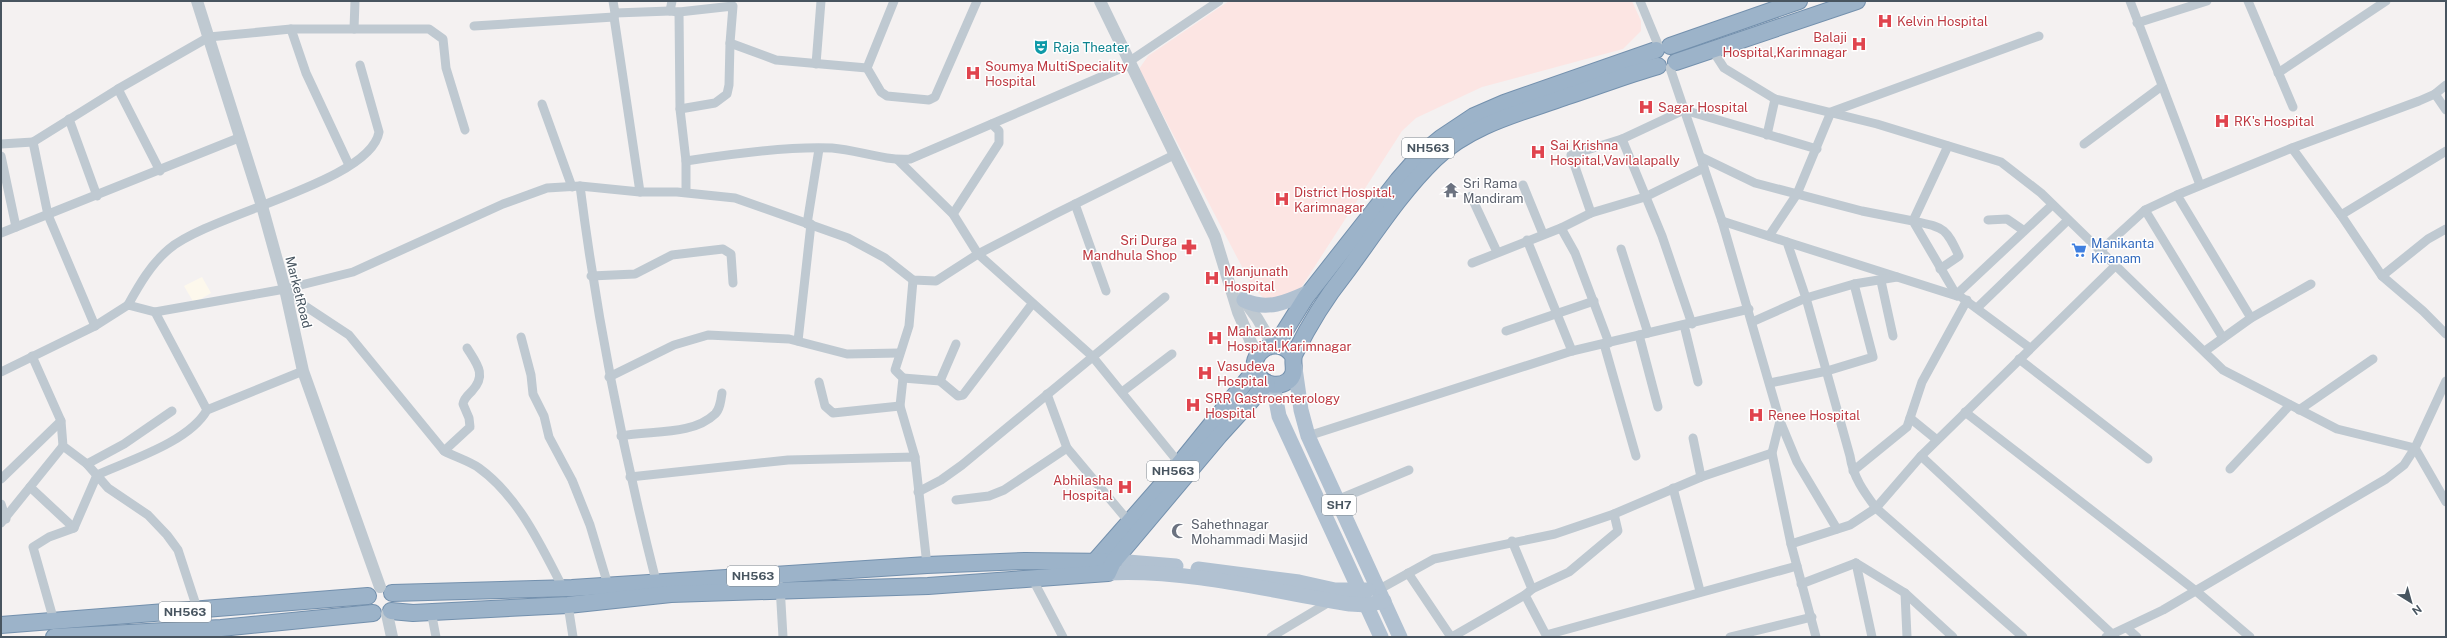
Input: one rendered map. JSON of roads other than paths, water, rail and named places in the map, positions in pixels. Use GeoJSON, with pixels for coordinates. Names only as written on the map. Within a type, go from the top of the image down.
{"type":"FeatureCollection","features":[{"type":"Feature","properties":{"kind":"highway","name":"NH563"},"geometry":{"type":"LineString","coordinates":[[1,625],[189,612],[380,592],[563,588],[927,565],[1111,567],[1219,436],[1270,384],[1287,381],[1311,320],[1327,296],[1406,193],[1435,158],[1472,132],[1665,56],[1799,1]]}},
{"type":"Feature","properties":{"kind":"highway","name":"NH563"},"geometry":{"type":"LineString","coordinates":[[62,637],[222,632],[384,612],[568,605],[671,594],[928,586],[1032,578],[1093,567],[1179,463],[1256,363],[1262,350],[1274,345],[1311,291],[1398,180],[1419,156],[1441,138],[1474,116],[1504,103],[1665,56],[1713,51],[1857,1]]}},
{"type":"Feature","properties":{"kind":"highway"},"geometry":{"type":"LineString","coordinates":[[1274,345],[1285,348],[1294,362]]}},
{"type":"Feature","properties":{"kind":"highway"},"geometry":{"type":"LineString","coordinates":[[1256,363],[1258,375],[1270,384]]}},
{"type":"Feature","properties":{"kind":"highway"},"geometry":{"type":"LineString","coordinates":[[380,592],[395,602],[384,612],[368,605],[380,592]]}},
{"type":"Feature","properties":{"kind":"main road"},"geometry":{"type":"LineString","coordinates":[[1244,300],[1254,305],[1271,305],[1282,303],[1311,291]]}},
{"type":"Feature","properties":{"kind":"main road","name":"SH7"},"geometry":{"type":"LineString","coordinates":[[1294,362],[1301,410],[1308,436],[1400,637]]}},
{"type":"Feature","properties":{"kind":"main road","name":"SH7"},"geometry":{"type":"LineString","coordinates":[[1270,384],[1279,416],[1381,637]]}},
{"type":"Feature","properties":{"kind":"main road"},"geometry":{"type":"LineString","coordinates":[[1111,567],[1151,563],[1226,572],[1335,590],[1360,590],[1381,596]]}},
{"type":"Feature","properties":{"kind":"main road"},"geometry":{"type":"LineString","coordinates":[[1111,567],[1128,572],[1201,579],[1332,601],[1367,605],[1381,596]]}},
{"type":"Feature","properties":{"kind":"street","name":"MarketRoad"},"geometry":{"type":"LineString","coordinates":[[197,1],[241,137],[287,288],[303,372],[380,592]]}},
{"type":"Feature","properties":{"kind":"street"},"geometry":{"type":"LineString","coordinates":[[354,28],[355,1]]}},
{"type":"Feature","properties":{"kind":"street"},"geometry":{"type":"LineString","coordinates":[[613,1],[640,192]]}},
{"type":"Feature","properties":{"kind":"street"},"geometry":{"type":"LineString","coordinates":[[672,1],[680,109],[686,161],[686,192]]}},
{"type":"Feature","properties":{"kind":"street"},"geometry":{"type":"LineString","coordinates":[[816,64],[821,1]]}},
{"type":"Feature","properties":{"kind":"street"},"geometry":{"type":"LineString","coordinates":[[868,68],[894,1]]}},
{"type":"Feature","properties":{"kind":"street"},"geometry":{"type":"LineString","coordinates":[[868,68],[882,92],[886,96],[915,100],[929,100],[935,97],[977,1]]}},
{"type":"Feature","properties":{"kind":"street"},"geometry":{"type":"LineString","coordinates":[[1100,1],[1176,154],[1215,237],[1232,287],[1238,312],[1256,363]]}},
{"type":"Feature","properties":{"kind":"street"},"geometry":{"type":"LineString","coordinates":[[686,161],[750,153],[832,148],[898,160],[910,159],[1130,62],[1219,1]]}},
{"type":"Feature","properties":{"kind":"street"},"geometry":{"type":"LineString","coordinates":[[1640,1],[1665,56],[1701,157],[1749,310],[1780,421],[1798,462],[1837,529]]}},
{"type":"Feature","properties":{"kind":"street"},"geometry":{"type":"LineString","coordinates":[[2130,1],[2137,23],[2200,185]]}},
{"type":"Feature","properties":{"kind":"street"},"geometry":{"type":"LineString","coordinates":[[2137,23],[2207,1]]}},
{"type":"Feature","properties":{"kind":"street"},"geometry":{"type":"LineString","coordinates":[[2248,1],[2293,107]]}},
{"type":"Feature","properties":{"kind":"street"},"geometry":{"type":"LineString","coordinates":[[2278,73],[2386,1]]}},
{"type":"Feature","properties":{"kind":"street"},"geometry":{"type":"LineString","coordinates":[[474,26],[674,12],[735,3],[730,42],[729,85],[727,94],[715,102],[680,109]]}},
{"type":"Feature","properties":{"kind":"street"},"geometry":{"type":"LineString","coordinates":[[1,144],[33,142],[118,89],[209,37],[291,29],[354,28],[429,30],[438,33],[443,38],[446,68],[465,130]]}},
{"type":"Feature","properties":{"kind":"street"},"geometry":{"type":"LineString","coordinates":[[291,29],[308,80],[349,165]]}},
{"type":"Feature","properties":{"kind":"street"},"geometry":{"type":"LineString","coordinates":[[1769,236],[1797,194],[1817,149],[1831,112],[2039,36]]}},
{"type":"Feature","properties":{"kind":"street"},"geometry":{"type":"LineString","coordinates":[[730,42],[776,60],[868,68]]}},
{"type":"Feature","properties":{"kind":"street"},"geometry":{"type":"LineString","coordinates":[[1713,51],[1724,68],[1775,99],[1831,112],[2000,162],[2041,193],[2223,370],[2337,430],[2415,448],[2446,502]]}},
{"type":"Feature","properties":{"kind":"street"},"geometry":{"type":"LineString","coordinates":[[1,372],[95,326],[128,305],[141,281],[169,248],[217,221],[292,195],[349,165],[373,148],[378,141],[379,132],[360,65]]}},
{"type":"Feature","properties":{"kind":"street"},"geometry":{"type":"LineString","coordinates":[[2100,251],[2145,210],[2200,185],[2292,148],[2435,94],[2446,85]]}},
{"type":"Feature","properties":{"kind":"street"},"geometry":{"type":"LineString","coordinates":[[2084,144],[2162,86]]}},
{"type":"Feature","properties":{"kind":"street"},"geometry":{"type":"LineString","coordinates":[[118,89],[160,170]]}},
{"type":"Feature","properties":{"kind":"street"},"geometry":{"type":"LineString","coordinates":[[2435,94],[2446,110]]}},
{"type":"Feature","properties":{"kind":"street"},"geometry":{"type":"LineString","coordinates":[[1767,135],[1775,99]]}},
{"type":"Feature","properties":{"kind":"street"},"geometry":{"type":"LineString","coordinates":[[542,104],[576,186],[609,377],[630,477],[656,581]]}},
{"type":"Feature","properties":{"kind":"street"},"geometry":{"type":"LineString","coordinates":[[1591,213],[1571,155],[1622,139],[1684,110],[1817,149]]}},
{"type":"Feature","properties":{"kind":"street"},"geometry":{"type":"LineString","coordinates":[[69,119],[97,196]]}},
{"type":"Feature","properties":{"kind":"street"},"geometry":{"type":"LineString","coordinates":[[953,214],[1000,143],[999,131],[992,124]]}},
{"type":"Feature","properties":{"kind":"street"},"geometry":{"type":"LineString","coordinates":[[1,233],[97,196],[241,137]]}},
{"type":"Feature","properties":{"kind":"street"},"geometry":{"type":"LineString","coordinates":[[1622,139],[1662,236],[1688,325],[1698,382]]}},
{"type":"Feature","properties":{"kind":"street"},"geometry":{"type":"LineString","coordinates":[[33,142],[48,215],[95,326]]}},
{"type":"Feature","properties":{"kind":"street"},"geometry":{"type":"LineString","coordinates":[[1913,221],[1948,146]]}},
{"type":"Feature","properties":{"kind":"street"},"geometry":{"type":"LineString","coordinates":[[2292,148],[2341,215],[2382,276],[2423,311],[2446,334]]}},
{"type":"Feature","properties":{"kind":"street"},"geometry":{"type":"LineString","coordinates":[[798,341],[809,224],[819,149]]}},
{"type":"Feature","properties":{"kind":"street"},"geometry":{"type":"LineString","coordinates":[[2341,215],[2446,151]]}},
{"type":"Feature","properties":{"kind":"street"},"geometry":{"type":"LineString","coordinates":[[128,305],[155,312],[287,288],[353,272],[503,204],[547,188],[576,186],[640,192],[686,192],[735,198],[848,238],[885,258],[913,280],[936,281],[978,254],[1176,154]]}},
{"type":"Feature","properties":{"kind":"street"},"geometry":{"type":"LineString","coordinates":[[1,156],[16,227]]}},
{"type":"Feature","properties":{"kind":"street"},"geometry":{"type":"LineString","coordinates":[[1701,157],[1755,183],[1862,211],[1938,226],[1949,233],[1959,256],[1940,269]]}},
{"type":"Feature","properties":{"kind":"street"},"geometry":{"type":"LineString","coordinates":[[898,160],[953,214],[978,254],[1032,304],[1092,356],[1179,463]]}},
{"type":"Feature","properties":{"kind":"street"},"geometry":{"type":"LineString","coordinates":[[1472,263],[1526,240],[1561,228],[1591,213],[1645,197],[1704,168]]}},
{"type":"Feature","properties":{"kind":"street"},"geometry":{"type":"LineString","coordinates":[[1523,185],[1543,234]]}},
{"type":"Feature","properties":{"kind":"street"},"geometry":{"type":"LineString","coordinates":[[2177,195],[2251,318]]}},
{"type":"Feature","properties":{"kind":"street"},"geometry":{"type":"LineString","coordinates":[[1471,196],[1497,252]]}},
{"type":"Feature","properties":{"kind":"street"},"geometry":{"type":"LineString","coordinates":[[1075,204],[1106,290]]}},
{"type":"Feature","properties":{"kind":"street"},"geometry":{"type":"LineString","coordinates":[[1957,295],[2052,205]]}},
{"type":"Feature","properties":{"kind":"street"},"geometry":{"type":"LineString","coordinates":[[2145,210],[2223,338]]}},
{"type":"Feature","properties":{"kind":"street"},"geometry":{"type":"LineString","coordinates":[[1988,220],[2007,219],[2024,230]]}},
{"type":"Feature","properties":{"kind":"street"},"geometry":{"type":"LineString","coordinates":[[1977,308],[2068,220]]}},
{"type":"Feature","properties":{"kind":"street"},"geometry":{"type":"LineString","coordinates":[[1722,221],[1957,295],[1968,300],[2030,348]]}},
{"type":"Feature","properties":{"kind":"street"},"geometry":{"type":"LineString","coordinates":[[1913,221],[1940,269],[1957,295]]}},
{"type":"Feature","properties":{"kind":"street"},"geometry":{"type":"LineString","coordinates":[[1561,228],[1576,254],[1594,301],[1607,344],[1636,456]]}},
{"type":"Feature","properties":{"kind":"street"},"geometry":{"type":"LineString","coordinates":[[2382,276],[2428,239],[2446,229]]}},
{"type":"Feature","properties":{"kind":"street"},"geometry":{"type":"LineString","coordinates":[[1526,240],[1572,351]]}},
{"type":"Feature","properties":{"kind":"street"},"geometry":{"type":"LineString","coordinates":[[1787,242],[1806,298],[1827,371],[1852,471],[1876,508],[2023,637]]}},
{"type":"Feature","properties":{"kind":"street"},"geometry":{"type":"LineString","coordinates":[[591,276],[635,274],[672,255],[723,249],[731,254],[733,260],[733,283]]}},
{"type":"Feature","properties":{"kind":"street"},"geometry":{"type":"LineString","coordinates":[[1621,249],[1644,334],[1658,407]]}},
{"type":"Feature","properties":{"kind":"street"},"geometry":{"type":"LineString","coordinates":[[1790,544],[1850,525],[1876,508],[1921,456],[2115,266]]}},
{"type":"Feature","properties":{"kind":"street"},"geometry":{"type":"LineString","coordinates":[[1752,322],[1806,298],[1854,284],[1881,281],[1898,277]]}},
{"type":"Feature","properties":{"kind":"street"},"geometry":{"type":"LineString","coordinates":[[913,280],[909,326],[899,353],[895,370],[903,378],[940,381],[958,396],[966,393],[1032,304]]}},
{"type":"Feature","properties":{"kind":"street"},"geometry":{"type":"LineString","coordinates":[[1881,281],[1893,336]]}},
{"type":"Feature","properties":{"kind":"street"},"geometry":{"type":"LineString","coordinates":[[1770,383],[1827,371],[1873,357],[1854,284]]}},
{"type":"Feature","properties":{"kind":"street"},"geometry":{"type":"LineString","coordinates":[[2205,351],[2251,318],[2311,284]]}},
{"type":"Feature","properties":{"kind":"street"},"geometry":{"type":"LineString","coordinates":[[1232,287],[1244,300],[1274,345]]}},
{"type":"Feature","properties":{"kind":"street"},"geometry":{"type":"LineString","coordinates":[[287,288],[302,304],[349,334],[444,451],[460,460],[474,464],[508,494],[563,588]]}},
{"type":"Feature","properties":{"kind":"street"},"geometry":{"type":"LineString","coordinates":[[918,492],[941,480],[962,465],[1165,297]]}},
{"type":"Feature","properties":{"kind":"street"},"geometry":{"type":"LineString","coordinates":[[1852,471],[1907,427],[1922,382],[1968,300]]}},
{"type":"Feature","properties":{"kind":"street"},"geometry":{"type":"LineString","coordinates":[[1506,331],[1557,315],[1594,301]]}},
{"type":"Feature","properties":{"kind":"street"},"geometry":{"type":"LineString","coordinates":[[1308,436],[1572,351],[1749,310]]}},
{"type":"Feature","properties":{"kind":"street"},"geometry":{"type":"LineString","coordinates":[[155,312],[207,410]]}},
{"type":"Feature","properties":{"kind":"street"},"geometry":{"type":"LineString","coordinates":[[609,377],[674,345],[708,335],[788,339],[847,354],[899,353]]}},
{"type":"Feature","properties":{"kind":"street"},"geometry":{"type":"LineString","coordinates":[[522,337],[531,375],[533,394],[544,416],[549,437],[577,493],[590,525],[608,585]]}},
{"type":"Feature","properties":{"kind":"street"},"geometry":{"type":"LineString","coordinates":[[940,381],[956,344]]}},
{"type":"Feature","properties":{"kind":"street"},"geometry":{"type":"LineString","coordinates":[[444,451],[470,427],[469,418],[463,404],[476,386],[481,374],[480,367],[467,348]]}},
{"type":"Feature","properties":{"kind":"street"},"geometry":{"type":"LineString","coordinates":[[1122,392],[1172,354]]}},
{"type":"Feature","properties":{"kind":"street"},"geometry":{"type":"LineString","coordinates":[[3,521],[63,446],[61,421],[32,356]]}},
{"type":"Feature","properties":{"kind":"street"},"geometry":{"type":"LineString","coordinates":[[2019,359],[2148,459]]}},
{"type":"Feature","properties":{"kind":"street"},"geometry":{"type":"LineString","coordinates":[[2299,410],[2374,359]]}},
{"type":"Feature","properties":{"kind":"street"},"geometry":{"type":"LineString","coordinates":[[54,621],[33,547],[49,537],[74,528],[97,475],[188,432],[202,418],[207,410],[303,372]]}},
{"type":"Feature","properties":{"kind":"street"},"geometry":{"type":"LineString","coordinates":[[903,378],[900,406],[915,457],[927,565]]}},
{"type":"Feature","properties":{"kind":"street"},"geometry":{"type":"LineString","coordinates":[[1921,456],[2109,636],[2196,591],[2372,489],[2404,465],[2415,448],[2446,381]]}},
{"type":"Feature","properties":{"kind":"street"},"geometry":{"type":"LineString","coordinates":[[819,382],[826,406],[833,413],[900,406]]}},
{"type":"Feature","properties":{"kind":"street"},"geometry":{"type":"LineString","coordinates":[[621,436],[692,428],[715,414],[719,409],[722,393]]}},
{"type":"Feature","properties":{"kind":"street"},"geometry":{"type":"LineString","coordinates":[[1047,394],[1067,448],[1130,523]]}},
{"type":"Feature","properties":{"kind":"street"},"geometry":{"type":"LineString","coordinates":[[2230,470],[2290,405]]}},
{"type":"Feature","properties":{"kind":"street"},"geometry":{"type":"LineString","coordinates":[[87,464],[124,444],[172,411]]}},
{"type":"Feature","properties":{"kind":"street"},"geometry":{"type":"LineString","coordinates":[[1965,412],[2196,591],[2250,637]]}},
{"type":"Feature","properties":{"kind":"street"},"geometry":{"type":"LineString","coordinates":[[1910,418],[1937,440]]}},
{"type":"Feature","properties":{"kind":"street"},"geometry":{"type":"LineString","coordinates":[[1,479],[61,421]]}},
{"type":"Feature","properties":{"kind":"street"},"geometry":{"type":"LineString","coordinates":[[1780,421],[1772,453],[1790,544],[1812,617],[1816,637]]}},
{"type":"Feature","properties":{"kind":"street"},"geometry":{"type":"LineString","coordinates":[[1693,438],[1701,477]]}},
{"type":"Feature","properties":{"kind":"street"},"geometry":{"type":"LineString","coordinates":[[63,446],[87,464],[108,488],[148,515],[178,550],[196,604],[189,612]]}},
{"type":"Feature","properties":{"kind":"street"},"geometry":{"type":"LineString","coordinates":[[956,500],[989,496],[1004,490],[1067,448]]}},
{"type":"Feature","properties":{"kind":"street"},"geometry":{"type":"LineString","coordinates":[[1381,596],[1408,573],[1434,558],[1512,541],[1555,534],[1614,514],[1701,477],[1772,453]]}},
{"type":"Feature","properties":{"kind":"street"},"geometry":{"type":"LineString","coordinates":[[630,477],[728,465],[813,458],[915,457]]}},
{"type":"Feature","properties":{"kind":"street"},"geometry":{"type":"LineString","coordinates":[[1337,500],[1409,470]]}},
{"type":"Feature","properties":{"kind":"street"},"geometry":{"type":"LineString","coordinates":[[30,487],[74,528]]}},
{"type":"Feature","properties":{"kind":"street"},"geometry":{"type":"LineString","coordinates":[[1673,488],[1700,591]]}},
{"type":"Feature","properties":{"kind":"street"},"geometry":{"type":"LineString","coordinates":[[1,504],[3,521]]}},
{"type":"Feature","properties":{"kind":"street"},"geometry":{"type":"LineString","coordinates":[[1408,573],[1452,637],[1525,595],[1532,589],[1569,572],[1618,531],[1614,514]]}},
{"type":"Feature","properties":{"kind":"street"},"geometry":{"type":"LineString","coordinates":[[1512,541],[1532,589]]}},
{"type":"Feature","properties":{"kind":"street"},"geometry":{"type":"LineString","coordinates":[[1801,584],[1856,563]]}},
{"type":"Feature","properties":{"kind":"street"},"geometry":{"type":"LineString","coordinates":[[1856,563],[1905,593],[1947,636]]}},
{"type":"Feature","properties":{"kind":"street"},"geometry":{"type":"LineString","coordinates":[[1856,563],[1872,637]]}},
{"type":"Feature","properties":{"kind":"street"},"geometry":{"type":"LineString","coordinates":[[1525,595],[1546,635],[1700,591],[1797,566]]}},
{"type":"Feature","properties":{"kind":"street"},"geometry":{"type":"LineString","coordinates":[[779,574],[783,637]]}},
{"type":"Feature","properties":{"kind":"street"},"geometry":{"type":"LineString","coordinates":[[1032,578],[1063,637]]}},
{"type":"Feature","properties":{"kind":"street"},"geometry":{"type":"LineString","coordinates":[[1904,636],[1905,593]]}},
{"type":"Feature","properties":{"kind":"street"},"geometry":{"type":"LineString","coordinates":[[1271,637],[1332,601]]}},
{"type":"Feature","properties":{"kind":"street"},"geometry":{"type":"LineString","coordinates":[[568,605],[573,637]]}},
{"type":"Feature","properties":{"kind":"street"},"geometry":{"type":"LineString","coordinates":[[431,611],[436,637]]}},
{"type":"Feature","properties":{"kind":"street"},"geometry":{"type":"LineString","coordinates":[[384,612],[392,637]]}},
{"type":"Feature","properties":{"kind":"street"},"geometry":{"type":"LineString","coordinates":[[1730,637],[1812,617]]}},
{"type":"Feature","properties":{"kind":"street"},"geometry":{"type":"LineString","coordinates":[[1569,628],[1573,637]]}},
{"type":"Feature","properties":{"kind":"street"},"geometry":{"type":"LineString","coordinates":[[2127,628],[2137,637]]}},
{"type":"Feature","properties":{"kind":"place","name":"Kelvin Hospital"},"geometry":{"type":"Point","coordinates":[1885,21]}},
{"type":"Feature","properties":{"kind":"place","name":"Balaji Hospital,Karimnagar"},"geometry":{"type":"Point","coordinates":[1859,44]}},
{"type":"Feature","properties":{"kind":"place","name":"Raja Theater"},"geometry":{"type":"Point","coordinates":[1041,47]}},
{"type":"Feature","properties":{"kind":"place","name":"Soumya MultiSpeciality Hospital"},"geometry":{"type":"Point","coordinates":[973,73]}},
{"type":"Feature","properties":{"kind":"place","name":"Sagar Hospital"},"geometry":{"type":"Point","coordinates":[1646,107]}},
{"type":"Feature","properties":{"kind":"place","name":"RK's Hospital"},"geometry":{"type":"Point","coordinates":[2222,121]}},
{"type":"Feature","properties":{"kind":"place","name":"Sai Krishna Hospital,Vavilalapally"},"geometry":{"type":"Point","coordinates":[1538,152]}},
{"type":"Feature","properties":{"kind":"place","name":"Sri Rama Mandiram"},"geometry":{"type":"Point","coordinates":[1451,190]}},
{"type":"Feature","properties":{"kind":"place","name":"District Hospital, Karimnagar"},"geometry":{"type":"Point","coordinates":[1282,199]}},
{"type":"Feature","properties":{"kind":"place","name":"Sri Durga Mandhula Shop"},"geometry":{"type":"Point","coordinates":[1189,247]}},
{"type":"Feature","properties":{"kind":"place","name":"Manikanta Kiranam"},"geometry":{"type":"Point","coordinates":[2079,250]}},
{"type":"Feature","properties":{"kind":"place","name":"Manjunath Hospital"},"geometry":{"type":"Point","coordinates":[1212,278]}},
{"type":"Feature","properties":{"kind":"place","name":"Mahalaxmi Hospital,Karimnagar"},"geometry":{"type":"Point","coordinates":[1215,338]}},
{"type":"Feature","properties":{"kind":"place","name":"Vasudeva Hospital"},"geometry":{"type":"Point","coordinates":[1205,373]}},
{"type":"Feature","properties":{"kind":"place","name":"SRR Gastroenterology Hospital"},"geometry":{"type":"Point","coordinates":[1193,405]}},
{"type":"Feature","properties":{"kind":"place","name":"Renee Hospital"},"geometry":{"type":"Point","coordinates":[1756,415]}},
{"type":"Feature","properties":{"kind":"place","name":"Abhilasha Hospital"},"geometry":{"type":"Point","coordinates":[1125,487]}},
{"type":"Feature","properties":{"kind":"place","name":"Sahethnagar Mohammadi Masjid"},"geometry":{"type":"Point","coordinates":[1179,531]}}]}
